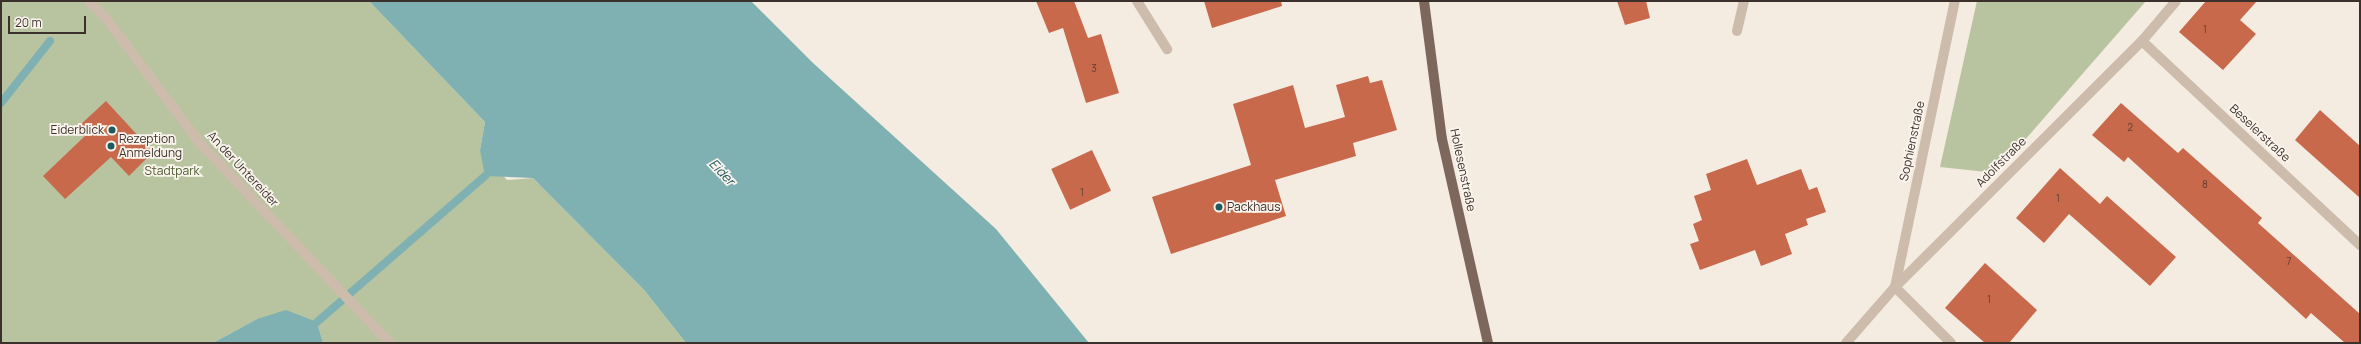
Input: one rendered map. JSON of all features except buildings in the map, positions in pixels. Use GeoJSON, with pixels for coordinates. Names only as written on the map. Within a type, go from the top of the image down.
{"type":"FeatureCollection","features":[{"type":"Feature","properties":{"kind":"main road","name":"Hollesenstraße"},"geometry":{"type":"LineString","coordinates":[[1424,1],[1442,139],[1488,343]]}},
{"type":"Feature","properties":{"kind":"street","name":"An der Untereider"},"geometry":{"type":"LineString","coordinates":[[89,1],[106,17],[200,143],[390,343]]}},
{"type":"Feature","properties":{"kind":"street"},"geometry":{"type":"LineString","coordinates":[[1136,1],[1167,49]]}},
{"type":"Feature","properties":{"kind":"street"},"geometry":{"type":"LineString","coordinates":[[1737,31],[1744,1]]}},
{"type":"Feature","properties":{"kind":"street","name":"Sophienstraße"},"geometry":{"type":"LineString","coordinates":[[1895,287],[1955,1]]}},
{"type":"Feature","properties":{"kind":"street","name":"Adolfstraße"},"geometry":{"type":"LineString","coordinates":[[1846,343],[1895,287],[2142,41],[2176,1]]}},
{"type":"Feature","properties":{"kind":"street","name":"Beselerstraße"},"geometry":{"type":"LineString","coordinates":[[2142,41],[2360,245]]}},
{"type":"Feature","properties":{"kind":"street"},"geometry":{"type":"LineString","coordinates":[[1895,287],[1951,343]]}},
{"type":"Feature","properties":{"kind":"green space","name":"Stadtpark"},"geometry":{"type":"Polygon","coordinates":[[[1,1],[369,1],[485,122],[480,150],[507,180],[533,178],[645,291],[686,343],[323,343],[317,322],[257,319],[213,343],[1,343],[1,1]]]}},
{"type":"Feature","properties":{"kind":"green space"},"geometry":{"type":"Polygon","coordinates":[[[1977,1],[2146,1],[1996,173],[1940,167],[1977,1]]]}},
{"type":"Feature","properties":{"kind":"water","name":"Eider"},"geometry":{"type":"Polygon","coordinates":[[[369,1],[751,1],[813,63],[996,229],[1089,343],[686,343],[645,291],[533,178],[485,176],[480,150],[485,122],[369,1]]]}},
{"type":"Feature","properties":{"kind":"water"},"geometry":{"type":"Polygon","coordinates":[[[286,310],[317,322],[323,343],[213,343],[257,319],[286,310]]]}},
{"type":"Feature","properties":{"kind":"waterway"},"geometry":{"type":"LineString","coordinates":[[1,103],[50,41]]}},
{"type":"Feature","properties":{"kind":"waterway"},"geometry":{"type":"LineString","coordinates":[[317,322],[485,176]]}},
{"type":"Feature","properties":{"kind":"place","name":"Eiderblick"},"geometry":{"type":"Point","coordinates":[112,130]}},
{"type":"Feature","properties":{"kind":"place","name":"Rezeption Anmeldung"},"geometry":{"type":"Point","coordinates":[111,146]}},
{"type":"Feature","properties":{"kind":"place","name":"Packhaus"},"geometry":{"type":"Point","coordinates":[1219,207]}}]}
